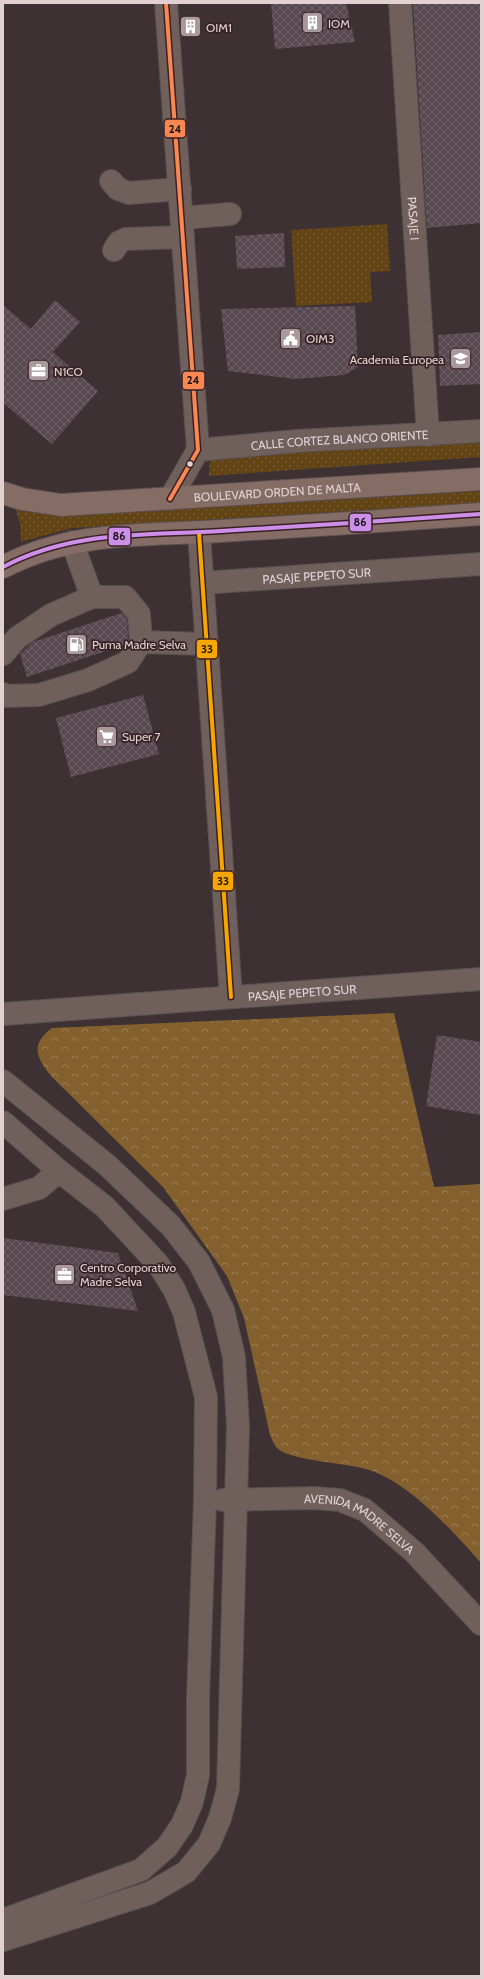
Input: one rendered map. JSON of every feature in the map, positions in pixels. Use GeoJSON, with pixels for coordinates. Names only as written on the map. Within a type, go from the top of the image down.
{"type":"FeatureCollection","features":[{"type":"Feature","properties":{"kind":"highway","name":"BOULEVARD ORDEN DE MALTA"},"geometry":{"type":"LineString","coordinates":[[3,493],[22,499],[61,505],[481,479]]}},
{"type":"Feature","properties":{"kind":"highway"},"geometry":{"type":"LineString","coordinates":[[3,567],[24,556],[57,545],[97,537],[199,533],[481,514]]}},
{"type":"Feature","properties":{"kind":"street"},"geometry":{"type":"LineString","coordinates":[[166,3],[198,450],[170,499]]}},
{"type":"Feature","properties":{"kind":"street","name":"PASAJE I"},"geometry":{"type":"LineString","coordinates":[[400,3],[428,435]]}},
{"type":"Feature","properties":{"kind":"street"},"geometry":{"type":"LineString","coordinates":[[111,181],[118,189],[129,193],[180,188]]}},
{"type":"Feature","properties":{"kind":"street"},"geometry":{"type":"LineString","coordinates":[[114,250],[119,242],[126,239],[183,227],[230,214]]}},
{"type":"Feature","properties":{"kind":"street","name":"CALLE CORTEZ BLANCO ORIENTE"},"geometry":{"type":"LineString","coordinates":[[198,450],[297,441],[481,431]]}},
{"type":"Feature","properties":{"kind":"street"},"geometry":{"type":"LineString","coordinates":[[199,533],[231,997]]}},
{"type":"Feature","properties":{"kind":"street"},"geometry":{"type":"LineString","coordinates":[[72,542],[92,597]]}},
{"type":"Feature","properties":{"kind":"street","name":"PASAJE PEPETO SUR"},"geometry":{"type":"LineString","coordinates":[[202,583],[481,564]]}},
{"type":"Feature","properties":{"kind":"street"},"geometry":{"type":"LineString","coordinates":[[3,654],[17,638],[51,615],[92,597],[126,597],[139,614],[141,642],[128,662],[88,680],[39,695],[6,696],[3,694]]}},
{"type":"Feature","properties":{"kind":"street"},"geometry":{"type":"LineString","coordinates":[[141,642],[207,644]]}},
{"type":"Feature","properties":{"kind":"street","name":"PASAJE PEPETO SUR"},"geometry":{"type":"LineString","coordinates":[[3,1014],[481,979]]}},
{"type":"Feature","properties":{"kind":"street"},"geometry":{"type":"LineString","coordinates":[[3,1081],[108,1165],[171,1226],[199,1262],[223,1310],[234,1357],[238,1427],[228,1789],[220,1818],[209,1844],[186,1872],[150,1893],[3,1940]]}},
{"type":"Feature","properties":{"kind":"street"},"geometry":{"type":"LineString","coordinates":[[3,1122],[59,1171],[105,1207],[158,1264],[174,1289],[184,1312],[206,1397],[205,1501],[198,1698],[198,1775],[192,1802],[182,1825],[167,1847],[141,1870],[3,1920]]}},
{"type":"Feature","properties":{"kind":"street"},"geometry":{"type":"LineString","coordinates":[[3,1199],[39,1188],[59,1171]]}},
{"type":"Feature","properties":{"kind":"street","name":"AVENIDA MADRE SELVA"},"geometry":{"type":"LineString","coordinates":[[205,1501],[314,1498],[340,1500],[365,1510],[414,1552],[481,1624]]}},
{"type":"Feature","properties":{"kind":"shaded area"},"geometry":{"type":"Polygon","coordinates":[[[387,224],[390,271],[370,272],[372,302],[296,306],[291,230],[387,224]]]}},
{"type":"Feature","properties":{"kind":"shaded area"},"geometry":{"type":"Polygon","coordinates":[[[481,436],[481,457],[209,476],[210,455],[481,436]]]}},
{"type":"Feature","properties":{"kind":"shaded area"},"geometry":{"type":"Polygon","coordinates":[[[481,491],[481,503],[72,528],[21,542],[20,524],[16,510],[47,515],[66,516],[481,491]]]}},
{"type":"Feature","properties":{"kind":"green space"},"geometry":{"type":"Polygon","coordinates":[[[394,1013],[434,1187],[481,1184],[481,1563],[445,1524],[417,1498],[387,1478],[363,1468],[294,1456],[277,1448],[270,1435],[244,1318],[227,1276],[163,1187],[52,1077],[42,1064],[38,1052],[40,1040],[52,1028],[394,1013]]]}},
{"type":"Feature","properties":{"kind":"building","name":"IOM"},"geometry":{"type":"Polygon","coordinates":[[[271,3],[346,3],[355,42],[275,49],[271,3]]]}},
{"type":"Feature","properties":{"kind":"building"},"geometry":{"type":"Polygon","coordinates":[[[413,3],[481,3],[481,223],[427,228],[413,3]]]}},
{"type":"Feature","properties":{"kind":"building"},"geometry":{"type":"Polygon","coordinates":[[[284,233],[285,267],[237,269],[235,236],[284,233]]]}},
{"type":"Feature","properties":{"kind":"building","name":"N1CO"},"geometry":{"type":"Polygon","coordinates":[[[55,300],[80,322],[53,352],[98,391],[52,444],[3,403],[3,305],[31,329],[55,300]]]}},
{"type":"Feature","properties":{"kind":"building","name":"OIM3"},"geometry":{"type":"Polygon","coordinates":[[[355,306],[358,367],[344,375],[295,379],[228,371],[221,309],[355,306]]]}},
{"type":"Feature","properties":{"kind":"building","name":"Academia Europea"},"geometry":{"type":"Polygon","coordinates":[[[481,332],[481,384],[440,386],[438,335],[481,332]]]}},
{"type":"Feature","properties":{"kind":"building","name":"Puma Madre Selva"},"geometry":{"type":"Polygon","coordinates":[[[122,613],[127,619],[128,639],[124,645],[27,677],[20,654],[33,642],[122,613]]]}},
{"type":"Feature","properties":{"kind":"building","name":"Super 7"},"geometry":{"type":"Polygon","coordinates":[[[143,695],[159,754],[71,777],[56,718],[143,695]]]}},
{"type":"Feature","properties":{"kind":"building"},"geometry":{"type":"Polygon","coordinates":[[[437,1035],[481,1042],[481,1115],[426,1106],[437,1035]]]}},
{"type":"Feature","properties":{"kind":"building","name":"Centro Corporativo Madre Selva"},"geometry":{"type":"Polygon","coordinates":[[[3,1238],[118,1253],[138,1311],[3,1295],[3,1238]]]}},
{"type":"Feature","properties":{"kind":"transit line","name":"24"},"geometry":{"type":"LineString","coordinates":[[166,3],[198,450],[170,499]]}},
{"type":"Feature","properties":{"kind":"transit line","name":"86"},"geometry":{"type":"LineString","coordinates":[[3,567],[29,555],[56,546],[110,537],[481,514]]}},
{"type":"Feature","properties":{"kind":"transit line","name":"33"},"geometry":{"type":"LineString","coordinates":[[199,533],[231,997]]}},
{"type":"Feature","properties":{"kind":"place","name":"IOM"},"geometry":{"type":"Point","coordinates":[312,23]}},
{"type":"Feature","properties":{"kind":"place","name":"OIM1"},"geometry":{"type":"Point","coordinates":[190,27]}},
{"type":"Feature","properties":{"kind":"place","name":"OIM3"},"geometry":{"type":"Point","coordinates":[290,338]}},
{"type":"Feature","properties":{"kind":"place","name":"Academia Europea"},"geometry":{"type":"Point","coordinates":[460,359]}},
{"type":"Feature","properties":{"kind":"place","name":"N1CO"},"geometry":{"type":"Point","coordinates":[39,371]}},
{"type":"Feature","properties":{"kind":"place","name":"Puma Madre Selva"},"geometry":{"type":"Point","coordinates":[77,644]}},
{"type":"Feature","properties":{"kind":"place","name":"Super 7"},"geometry":{"type":"Point","coordinates":[107,736]}},
{"type":"Feature","properties":{"kind":"place","name":"Centro Corporativo Madre Selva"},"geometry":{"type":"Point","coordinates":[64,1274]}}]}
